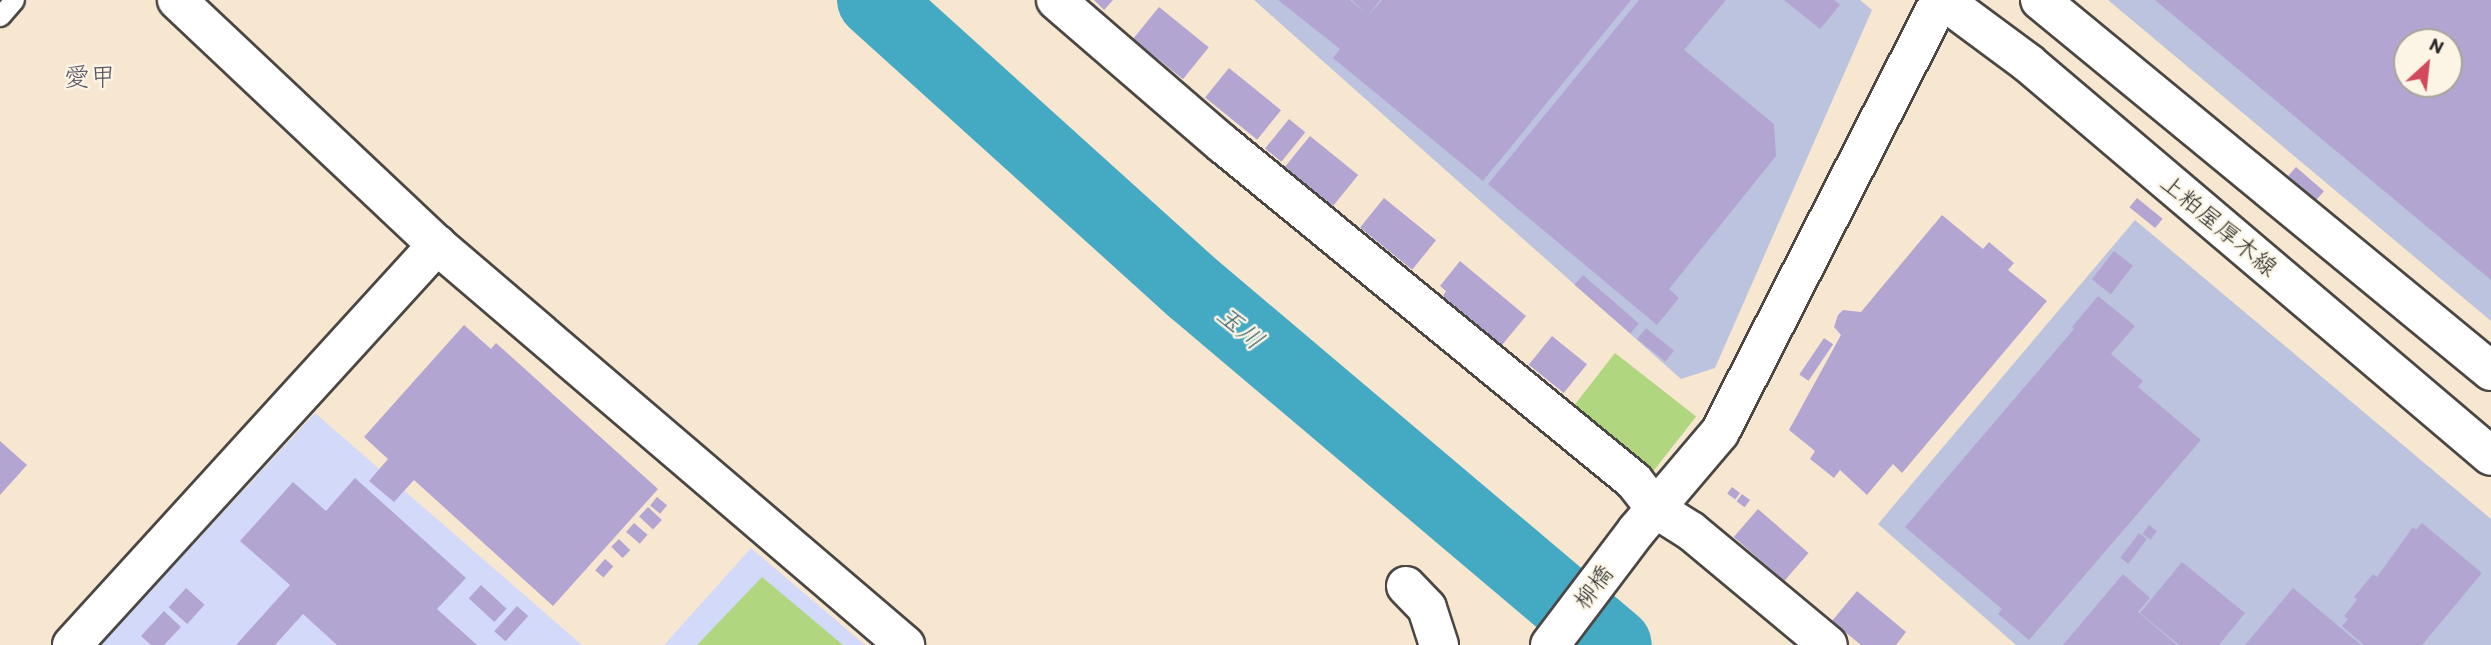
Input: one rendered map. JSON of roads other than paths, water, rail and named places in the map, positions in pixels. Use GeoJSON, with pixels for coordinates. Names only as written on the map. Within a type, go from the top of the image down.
{"type":"FeatureCollection","features":[{"type":"Feature","properties":{"kind":"street"},"geometry":{"type":"LineString","coordinates":[[177,0],[437,245],[905,645]]}},
{"type":"Feature","properties":{"kind":"street"},"geometry":{"type":"LineString","coordinates":[[1056,0],[1223,144],[1634,481],[1646,519],[1691,531],[1828,645]]}},
{"type":"Feature","properties":{"kind":"street","name":"柳橋"},"geometry":{"type":"LineString","coordinates":[[1550,645],[1646,519],[1720,432],[1942,0]]}},
{"type":"Feature","properties":{"kind":"street","name":"上粕屋厚木線"},"geometry":{"type":"LineString","coordinates":[[1942,0],[2028,63],[2491,456]]}},
{"type":"Feature","properties":{"kind":"street"},"geometry":{"type":"LineString","coordinates":[[2040,0],[2491,371]]}},
{"type":"Feature","properties":{"kind":"street"},"geometry":{"type":"LineString","coordinates":[[72,645],[437,245]]}},
{"type":"Feature","properties":{"kind":"street"},"geometry":{"type":"LineString","coordinates":[[1406,586],[1426,608],[1439,645]]}},
{"type":"Feature","properties":{"kind":"lane"},"geometry":{"type":"LineString","coordinates":[[0,16],[14,0]]}},
{"type":"Feature","properties":{"kind":"waterway","name":"玉川"},"geometry":{"type":"LineString","coordinates":[[874,0],[1194,289],[1615,645]]}},
{"type":"Feature","properties":{"kind":"district","name":"愛甲"},"geometry":{"type":"Point","coordinates":[90,78]}}]}
